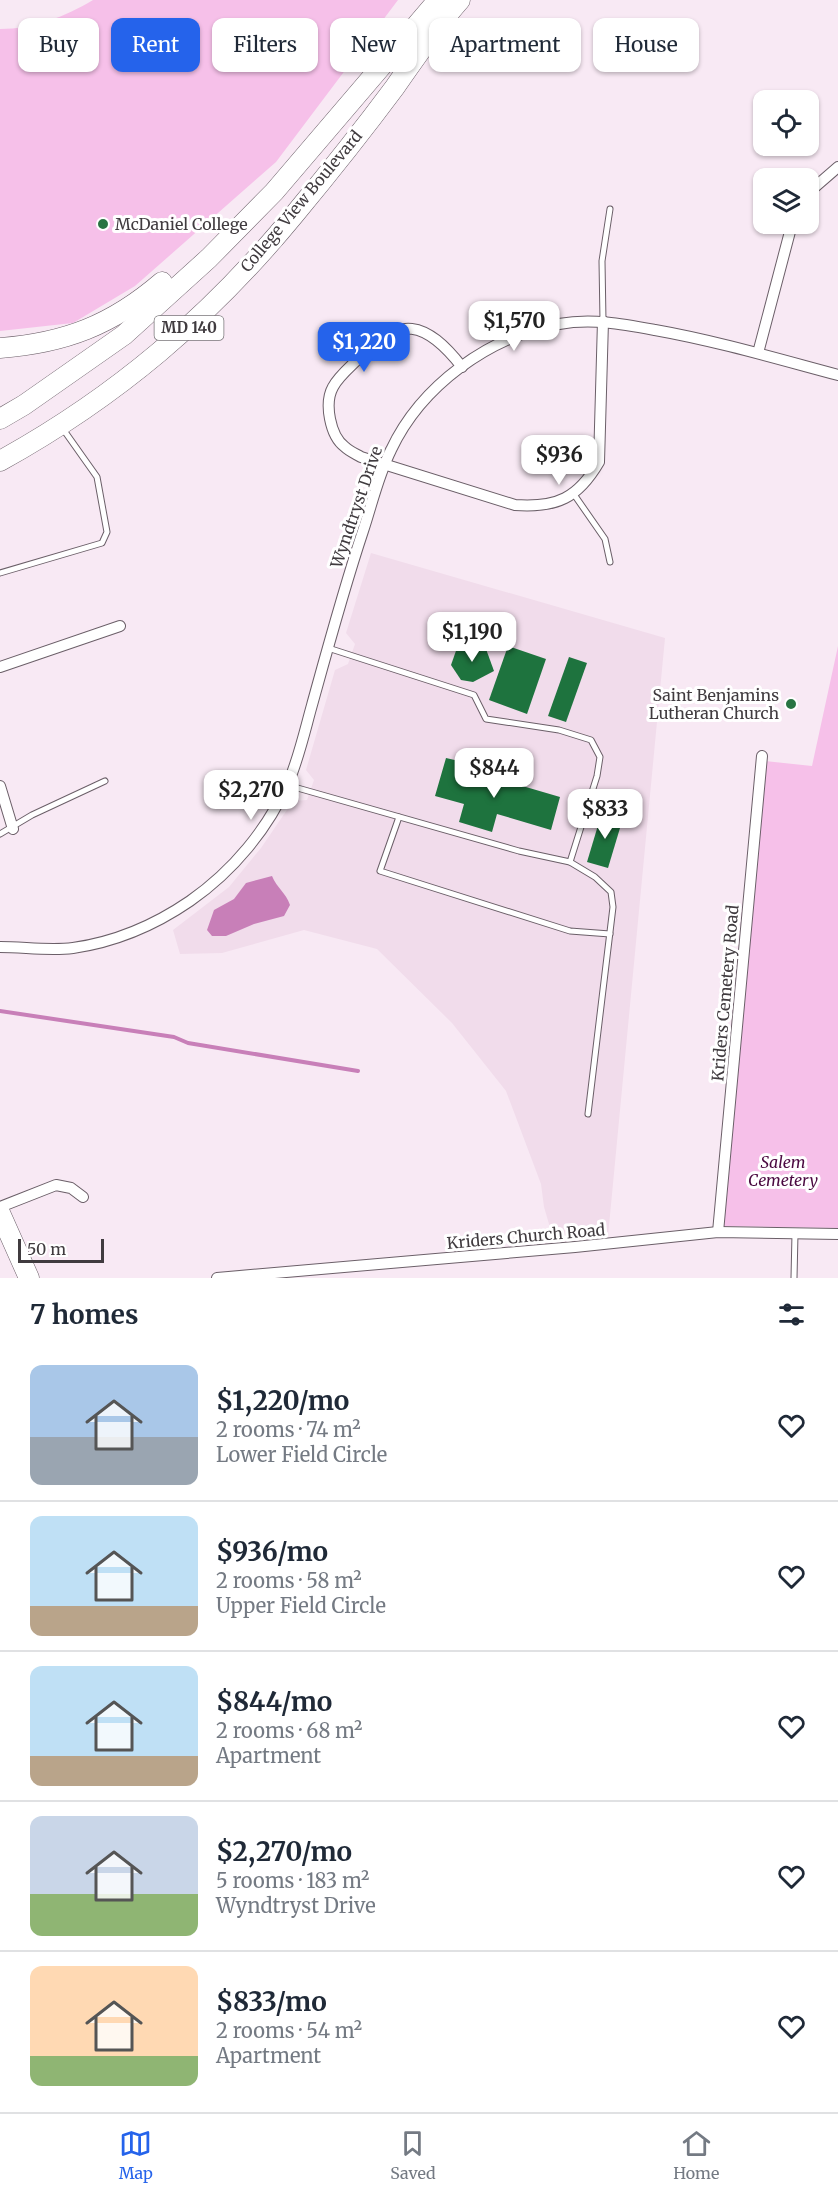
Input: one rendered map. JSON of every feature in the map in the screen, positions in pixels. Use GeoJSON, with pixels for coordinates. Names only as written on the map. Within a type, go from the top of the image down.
{"type":"FeatureCollection","features":[{"type":"Feature","properties":{"kind":"highway"},"geometry":{"type":"LineString","coordinates":[[417,21],[432,0]]}},
{"type":"Feature","properties":{"kind":"highway","name":"College View Boulevard"},"geometry":{"type":"LineString","coordinates":[[417,23],[438,0]]}},
{"type":"Feature","properties":{"kind":"highway","name":"College View Boulevard"},"geometry":{"type":"LineString","coordinates":[[0,461],[61,425],[148,363],[202,316],[294,215],[394,88],[434,30],[460,0]]}},
{"type":"Feature","properties":{"kind":"highway"},"geometry":{"type":"LineString","coordinates":[[0,348],[34,344],[70,336],[105,323],[134,305],[213,237],[373,72]]}},
{"type":"Feature","properties":{"kind":"highway","name":"College View Boulevard"},"geometry":{"type":"LineString","coordinates":[[0,419],[24,405],[124,335],[208,258],[274,192],[375,72]]}},
{"type":"Feature","properties":{"kind":"highway"},"geometry":{"type":"LineString","coordinates":[[0,1213],[28,1278]]}},
{"type":"Feature","properties":{"kind":"street"},"geometry":{"type":"LineString","coordinates":[[819,183],[838,167]]}},
{"type":"Feature","properties":{"kind":"street"},"geometry":{"type":"LineString","coordinates":[[759,353],[789,234]]}},
{"type":"Feature","properties":{"kind":"street"},"geometry":{"type":"LineString","coordinates":[[462,367],[442,341],[425,332],[406,328],[388,333],[372,344],[333,387],[329,404],[331,421],[339,440],[343,446],[361,457],[516,505],[540,507],[558,503],[589,478],[599,462],[603,321]]}},
{"type":"Feature","properties":{"kind":"street","name":"Wyndtryst Drive"},"geometry":{"type":"LineString","coordinates":[[0,946],[71,948],[107,941],[155,923],[204,892],[225,874],[263,828],[287,785],[349,572],[384,465],[414,412],[442,382],[462,367],[515,335],[560,324],[603,321],[685,335],[838,375]]}},
{"type":"Feature","properties":{"kind":"street"},"geometry":{"type":"LineString","coordinates":[[0,668],[120,626]]}},
{"type":"Feature","properties":{"kind":"street","name":"Kriders Cemetery Road"},"geometry":{"type":"LineString","coordinates":[[718,1232],[762,756]]}},
{"type":"Feature","properties":{"kind":"street"},"geometry":{"type":"LineString","coordinates":[[0,786],[13,829]]}},
{"type":"Feature","properties":{"kind":"street"},"geometry":{"type":"LineString","coordinates":[[0,1207],[56,1185],[71,1188],[83,1197]]}},
{"type":"Feature","properties":{"kind":"street","name":"Kriders Church Road"},"geometry":{"type":"LineString","coordinates":[[218,1278],[575,1247],[718,1232],[838,1234]]}},
{"type":"Feature","properties":{"kind":"lane"},"geometry":{"type":"LineString","coordinates":[[603,321],[602,261],[610,210]]}},
{"type":"Feature","properties":{"kind":"lane"},"geometry":{"type":"LineString","coordinates":[[0,573],[102,543],[107,532],[97,477],[61,425]]}},
{"type":"Feature","properties":{"kind":"lane"},"geometry":{"type":"LineString","coordinates":[[573,493],[605,539],[610,562]]}},
{"type":"Feature","properties":{"kind":"lane"},"geometry":{"type":"LineString","coordinates":[[328,648],[474,695],[486,719],[559,730],[591,740],[600,757],[597,776],[570,862]]}},
{"type":"Feature","properties":{"kind":"lane"},"geometry":{"type":"LineString","coordinates":[[0,834],[13,829],[32,815],[105,781]]}},
{"type":"Feature","properties":{"kind":"lane"},"geometry":{"type":"LineString","coordinates":[[287,785],[519,851],[570,862],[595,877],[611,892],[613,907],[588,1114]]}},
{"type":"Feature","properties":{"kind":"lane"},"geometry":{"type":"LineString","coordinates":[[399,817],[380,871],[570,931],[610,934]]}},
{"type":"Feature","properties":{"kind":"lane"},"geometry":{"type":"LineString","coordinates":[[794,1278],[795,1234]]}},
{"type":"Feature","properties":{"kind":"shaded area"},"geometry":{"type":"Polygon","coordinates":[[[371,553],[665,638],[608,1236],[554,1241],[544,1207],[541,1184],[506,1091],[452,1023],[377,949],[304,930],[222,953],[180,954],[173,930],[229,887],[261,848],[293,801],[307,800],[314,780],[306,770],[335,670],[348,664],[355,644],[346,633],[371,553]]]}},
{"type":"Feature","properties":{"kind":"shaded area"},"geometry":{"type":"Polygon","coordinates":[[[272,876],[290,905],[284,916],[254,924],[226,936],[212,936],[207,930],[214,910],[234,899],[246,883],[272,876]]]}},
{"type":"Feature","properties":{"kind":"green space","name":"McDaniel College"},"geometry":{"type":"Polygon","coordinates":[[[93,0],[398,0],[384,18],[330,18],[330,72],[344,72],[276,162],[135,286],[73,323],[0,331],[0,29],[18,28],[18,72],[99,72],[99,18],[56,18],[93,0]]]}},
{"type":"Feature","properties":{"kind":"green space","name":"Salem Cemetery"},"geometry":{"type":"Polygon","coordinates":[[[838,646],[838,1228],[723,1226],[765,761],[812,766],[838,646]]]}},
{"type":"Feature","properties":{"kind":"building"},"geometry":{"type":"Polygon","coordinates":[[[468,642],[486,649],[494,671],[473,682],[461,680],[451,665],[457,648],[468,642]]]}},
{"type":"Feature","properties":{"kind":"building"},"geometry":{"type":"Polygon","coordinates":[[[508,646],[546,659],[527,714],[489,700],[508,646]]]}},
{"type":"Feature","properties":{"kind":"building"},"geometry":{"type":"Polygon","coordinates":[[[569,657],[587,663],[566,722],[548,716],[569,657]]]}},
{"type":"Feature","properties":{"kind":"building"},"geometry":{"type":"Polygon","coordinates":[[[446,758],[459,761],[457,767],[560,797],[551,830],[497,814],[492,832],[459,822],[464,804],[435,796],[446,758]]]}},
{"type":"Feature","properties":{"kind":"building"},"geometry":{"type":"Polygon","coordinates":[[[602,812],[623,818],[608,868],[587,862],[602,812]]]}},
{"type":"Feature","properties":{"kind":"waterway"},"geometry":{"type":"LineString","coordinates":[[0,1011],[174,1037],[188,1043],[358,1071]]}},
{"type":"Feature","properties":{"kind":"place","name":"McDaniel College"},"geometry":{"type":"Point","coordinates":[103,224]}},
{"type":"Feature","properties":{"kind":"place","name":"Saint Benjamins Lutheran Church"},"geometry":{"type":"Point","coordinates":[791,704]}}]}
